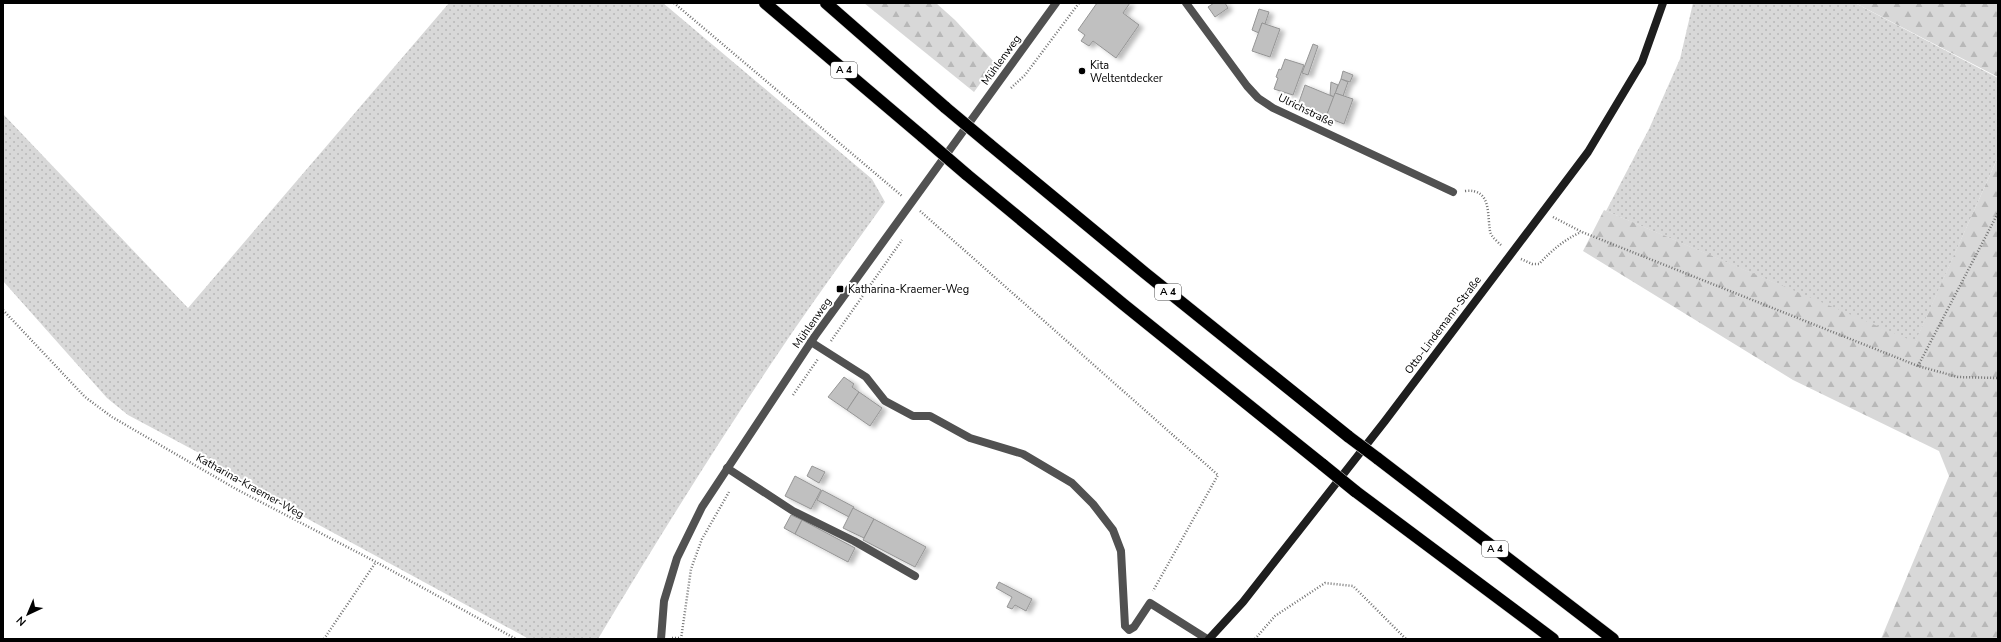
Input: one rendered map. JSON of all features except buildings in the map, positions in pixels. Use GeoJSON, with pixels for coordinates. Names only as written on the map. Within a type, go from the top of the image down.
{"type":"FeatureCollection","features":[{"type":"Feature","properties":{"kind":"highway","name":"A 4"},"geometry":{"type":"LineString","coordinates":[[765,3],[966,174],[1123,304],[1355,491],[1553,639]]}},
{"type":"Feature","properties":{"kind":"highway","name":"A 4"},"geometry":{"type":"LineString","coordinates":[[826,3],[946,108],[1145,273],[1349,437],[1613,639]]}},
{"type":"Feature","properties":{"kind":"street","name":"Mühlenweg"},"geometry":{"type":"LineString","coordinates":[[661,639],[664,601],[676,558],[702,507],[811,342],[1056,3]]}},
{"type":"Feature","properties":{"kind":"street","name":"Ulrichstraße"},"geometry":{"type":"LineString","coordinates":[[1186,3],[1247,86],[1258,98],[1273,108],[1453,192]]}},
{"type":"Feature","properties":{"kind":"street","name":"Otto-Lindemann-Straße"},"geometry":{"type":"LineString","coordinates":[[1208,639],[1243,602],[1385,421],[1588,152],[1642,62],[1663,3]]}},
{"type":"Feature","properties":{"kind":"street"},"geometry":{"type":"LineString","coordinates":[[811,342],[866,378],[885,401],[913,416],[930,416],[970,438],[1023,454],[1072,483],[1093,504],[1113,530],[1121,551],[1125,626],[1129,630],[1134,627],[1150,603],[1208,639]]}},
{"type":"Feature","properties":{"kind":"street"},"geometry":{"type":"LineString","coordinates":[[728,468],[793,511],[854,541],[915,576]]}},
{"type":"Feature","properties":{"kind":"path"},"geometry":{"type":"LineString","coordinates":[[674,3],[921,212],[1218,475],[1153,589],[1150,603]]}},
{"type":"Feature","properties":{"kind":"path"},"geometry":{"type":"LineString","coordinates":[[1011,89],[1025,75],[1079,3]]}},
{"type":"Feature","properties":{"kind":"path"},"geometry":{"type":"LineString","coordinates":[[1453,192],[1468,191],[1479,194],[1486,201],[1490,213],[1490,232],[1510,254],[1532,264],[1539,264],[1560,244],[1582,232]]}},
{"type":"Feature","properties":{"kind":"path"},"geometry":{"type":"LineString","coordinates":[[917,218],[926,206]]}},
{"type":"Feature","properties":{"kind":"path"},"geometry":{"type":"LineString","coordinates":[[1543,210],[1558,221],[1582,232],[1918,366],[1958,377],[1998,378]]}},
{"type":"Feature","properties":{"kind":"path"},"geometry":{"type":"LineString","coordinates":[[1918,366],[1998,212]]}},
{"type":"Feature","properties":{"kind":"path"},"geometry":{"type":"LineString","coordinates":[[790,399],[904,238]]}},
{"type":"Feature","properties":{"kind":"path","name":"Katharina-Kraemer-Weg"},"geometry":{"type":"LineString","coordinates":[[3,310],[85,397],[112,417],[236,489],[376,562],[516,639]]}},
{"type":"Feature","properties":{"kind":"path"},"geometry":{"type":"LineString","coordinates":[[681,639],[691,569],[702,539],[739,476]]}},
{"type":"Feature","properties":{"kind":"path"},"geometry":{"type":"LineString","coordinates":[[324,639],[376,562]]}},
{"type":"Feature","properties":{"kind":"path"},"geometry":{"type":"LineString","coordinates":[[1255,639],[1275,616],[1325,583],[1353,586],[1406,639]]}},
{"type":"Feature","properties":{"kind":"green space"},"geometry":{"type":"Polygon","coordinates":[[[449,3],[663,3],[872,179],[885,202],[802,319],[729,427],[598,639],[529,639],[203,462],[201,454],[128,415],[107,398],[3,281],[3,114],[188,308],[449,3]]]}},
{"type":"Feature","properties":{"kind":"green space"},"geometry":{"type":"Polygon","coordinates":[[[864,3],[936,3],[955,20],[995,63],[974,92],[864,3]]]}},
{"type":"Feature","properties":{"kind":"green space"},"geometry":{"type":"Polygon","coordinates":[[[1693,3],[1855,3],[1998,78],[1998,157],[1915,343],[1606,211],[1649,129],[1680,59],[1693,3]]]}},
{"type":"Feature","properties":{"kind":"green space"},"geometry":{"type":"Polygon","coordinates":[[[1855,3],[1998,3],[1998,77],[1857,4],[1855,3]]]}},
{"type":"Feature","properties":{"kind":"green space"},"geometry":{"type":"Polygon","coordinates":[[[1998,157],[1998,639],[1881,639],[1949,476],[1939,451],[1793,380],[1583,251],[1604,210],[1915,342],[1998,157]]]}},
{"type":"Feature","properties":{"kind":"place","name":"Kita Weltentdecker"},"geometry":{"type":"Point","coordinates":[1082,71]}},
{"type":"Feature","properties":{"kind":"place","name":"Katharina-Kraemer-Weg"},"geometry":{"type":"Point","coordinates":[840,289]}}]}
